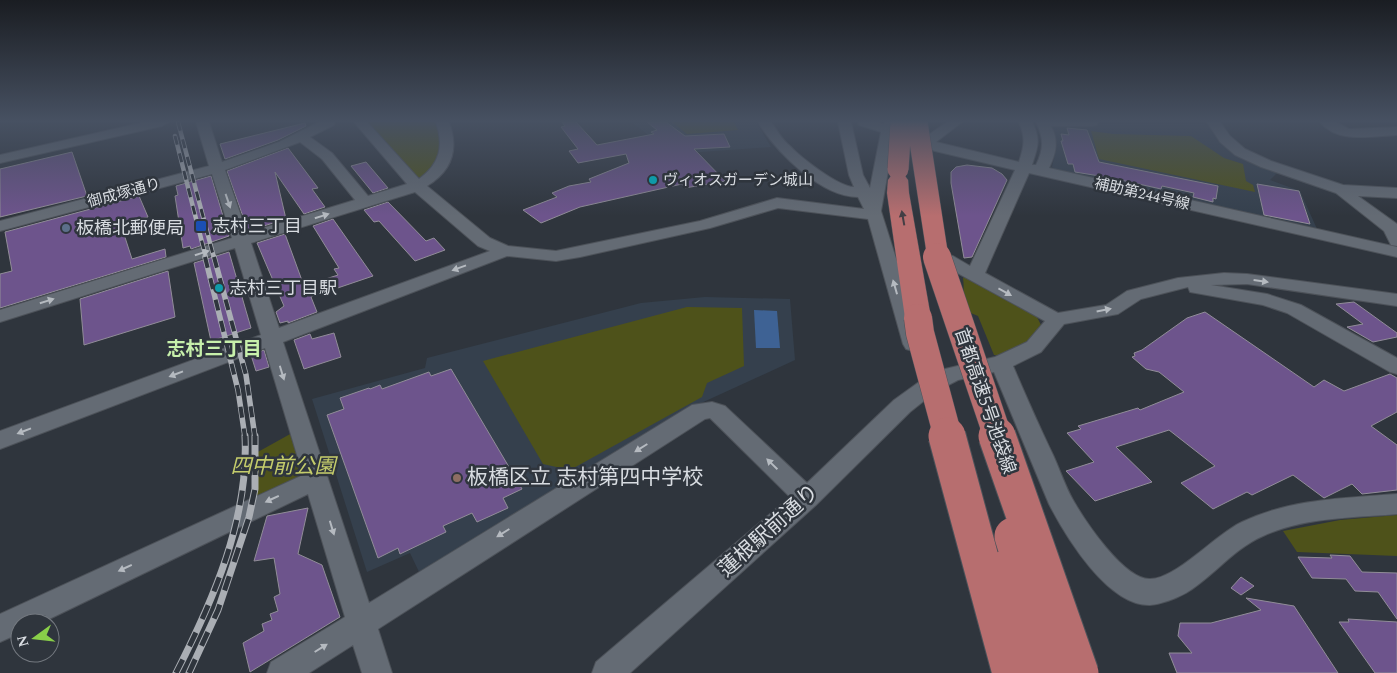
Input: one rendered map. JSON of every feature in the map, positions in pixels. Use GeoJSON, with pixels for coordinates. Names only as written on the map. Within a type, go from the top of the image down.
{"type":"FeatureCollection","features":[{"type":"Feature","properties":{"kind":"highway"},"geometry":{"type":"LineString","coordinates":[[896,153],[898,193],[920,332],[1011,673]]}},
{"type":"Feature","properties":{"kind":"highway","name":"首都高速5号池袋線"},"geometry":{"type":"LineString","coordinates":[[926,153],[937,256],[955,270],[1080,673]]}},
{"type":"Feature","properties":{"kind":"highway"},"geometry":{"type":"LineString","coordinates":[[955,270],[946,314],[956,354],[1055,673]]}},
{"type":"Feature","properties":{"kind":"highway"},"geometry":{"type":"LineString","coordinates":[[920,332],[949,404],[1035,673]]}},
{"type":"Feature","properties":{"kind":"street"},"geometry":{"type":"LineString","coordinates":[[0,159],[24,153]]}},
{"type":"Feature","properties":{"kind":"street"},"geometry":{"type":"LineString","coordinates":[[212,153],[242,241],[377,673]]}},
{"type":"Feature","properties":{"kind":"street","name":"御成塚通り"},"geometry":{"type":"LineString","coordinates":[[0,226],[217,168],[263,153]]}},
{"type":"Feature","properties":{"kind":"street"},"geometry":{"type":"LineString","coordinates":[[324,153],[365,202]]}},
{"type":"Feature","properties":{"kind":"street"},"geometry":{"type":"LineString","coordinates":[[388,153],[417,186],[484,242],[505,251],[556,256],[580,252],[704,225],[777,203],[870,206]]}},
{"type":"Feature","properties":{"kind":"street"},"geometry":{"type":"LineString","coordinates":[[0,316],[417,186],[436,173],[447,153]]}},
{"type":"Feature","properties":{"kind":"street"},"geometry":{"type":"LineString","coordinates":[[790,153],[832,186],[870,206]]}},
{"type":"Feature","properties":{"kind":"street"},"geometry":{"type":"LineString","coordinates":[[852,153],[856,175],[870,206],[927,387],[996,673]]}},
{"type":"Feature","properties":{"kind":"street"},"geometry":{"type":"LineString","coordinates":[[870,206],[885,153]]}},
{"type":"Feature","properties":{"kind":"street","name":"補助第244号線"},"geometry":{"type":"LineString","coordinates":[[981,153],[1032,169],[1397,252]]}},
{"type":"Feature","properties":{"kind":"street"},"geometry":{"type":"LineString","coordinates":[[1032,153],[1032,169]]}},
{"type":"Feature","properties":{"kind":"street"},"geometry":{"type":"LineString","coordinates":[[955,270],[1044,153]]}},
{"type":"Feature","properties":{"kind":"street"},"geometry":{"type":"LineString","coordinates":[[1243,153],[1266,164],[1341,190],[1397,193]]}},
{"type":"Feature","properties":{"kind":"street"},"geometry":{"type":"LineString","coordinates":[[1341,190],[1391,228],[1397,241]]}},
{"type":"Feature","properties":{"kind":"street"},"geometry":{"type":"LineString","coordinates":[[0,440],[505,251]]}},
{"type":"Feature","properties":{"kind":"street"},"geometry":{"type":"LineString","coordinates":[[955,270],[1057,320],[1111,310],[1134,295],[1178,283],[1224,278],[1247,279],[1397,300]]}},
{"type":"Feature","properties":{"kind":"street"},"geometry":{"type":"LineString","coordinates":[[955,270],[989,365],[1050,592],[1080,673]]}},
{"type":"Feature","properties":{"kind":"street"},"geometry":{"type":"LineString","coordinates":[[1178,283],[1267,300],[1294,308],[1397,368]]}},
{"type":"Feature","properties":{"kind":"street"},"geometry":{"type":"LineString","coordinates":[[1317,322],[1319,306],[1343,293]]}},
{"type":"Feature","properties":{"kind":"street","name":"蓮根駅前通り"},"geometry":{"type":"LineString","coordinates":[[607,673],[807,498],[902,406],[927,387],[952,374],[989,365],[1034,347],[1057,320]]}},
{"type":"Feature","properties":{"kind":"street"},"geometry":{"type":"LineString","coordinates":[[989,365],[1073,524],[1102,562],[1134,588],[1147,592],[1175,584],[1232,540],[1274,520],[1312,511],[1397,504]]}},
{"type":"Feature","properties":{"kind":"street"},"geometry":{"type":"LineString","coordinates":[[282,673],[700,411],[712,410],[717,412],[807,498]]}},
{"type":"Feature","properties":{"kind":"street"},"geometry":{"type":"LineString","coordinates":[[0,628],[317,479]]}},
{"type":"Feature","properties":{"kind":"shaded area"},"geometry":{"type":"Polygon","coordinates":[[[1055,153],[1251,153],[1278,172],[1270,180],[1300,191],[1317,229],[1057,171],[1052,167],[1055,153]]]}},
{"type":"Feature","properties":{"kind":"shaded area","name":"板橋区立 志村第四中学校"},"geometry":{"type":"Polygon","coordinates":[[[705,297],[790,299],[795,360],[699,404],[420,574],[410,553],[367,572],[312,399],[425,368],[427,358],[641,303],[705,297]]]}},
{"type":"Feature","properties":{"kind":"green space"},"geometry":{"type":"Polygon","coordinates":[[[395,153],[440,153],[433,171],[418,180],[395,153]]]}},
{"type":"Feature","properties":{"kind":"green space"},"geometry":{"type":"Polygon","coordinates":[[[1097,153],[1217,153],[1224,158],[1243,164],[1246,181],[1253,185],[1255,192],[1099,159],[1097,153]]]}},
{"type":"Feature","properties":{"kind":"green space"},"geometry":{"type":"Polygon","coordinates":[[[966,276],[1036,315],[1041,325],[1028,343],[1000,355],[994,355],[978,316],[966,311],[963,299],[963,278],[966,276]]]}},
{"type":"Feature","properties":{"kind":"green space"},"geometry":{"type":"Polygon","coordinates":[[[687,307],[742,308],[744,366],[707,383],[702,397],[570,470],[543,464],[483,361],[687,307]]]}},
{"type":"Feature","properties":{"kind":"green space","name":"四中前公園"},"geometry":{"type":"Polygon","coordinates":[[[301,428],[317,479],[251,509],[255,489],[256,453],[301,428]]]}},
{"type":"Feature","properties":{"kind":"green space"},"geometry":{"type":"Polygon","coordinates":[[[1397,515],[1397,556],[1297,552],[1283,531],[1340,520],[1397,515]]]}},
{"type":"Feature","properties":{"kind":"water"},"geometry":{"type":"Polygon","coordinates":[[[754,310],[777,311],[780,348],[756,348],[754,310]]]}},
{"type":"Feature","properties":{"kind":"building"},"geometry":{"type":"Polygon","coordinates":[[[72,153],[87,196],[0,217],[0,169],[72,153]]]}},
{"type":"Feature","properties":{"kind":"building"},"geometry":{"type":"Polygon","coordinates":[[[223,153],[241,153],[225,159],[223,153]]]}},
{"type":"Feature","properties":{"kind":"building"},"geometry":{"type":"Polygon","coordinates":[[[274,153],[292,153],[318,188],[312,189],[325,207],[304,214],[275,172],[286,219],[248,231],[227,171],[274,153]]]}},
{"type":"Feature","properties":{"kind":"building","name":"ヴィオスガーデン城山"},"geometry":{"type":"Polygon","coordinates":[[[571,153],[698,153],[725,181],[685,188],[682,184],[580,207],[541,223],[523,210],[557,197],[552,193],[569,186],[591,182],[589,179],[629,163],[626,154],[578,163],[571,153]]]}},
{"type":"Feature","properties":{"kind":"building"},"geometry":{"type":"Polygon","coordinates":[[[1065,153],[1096,153],[1099,162],[1218,186],[1216,199],[1213,198],[1213,202],[1193,197],[1194,193],[1162,186],[1161,189],[1075,172],[1073,164],[1068,164],[1065,153]]]}},
{"type":"Feature","properties":{"kind":"building"},"geometry":{"type":"Polygon","coordinates":[[[366,162],[388,188],[373,193],[351,166],[366,162]]]}},
{"type":"Feature","properties":{"kind":"building"},"geometry":{"type":"Polygon","coordinates":[[[967,165],[992,168],[1002,174],[1007,180],[972,257],[964,258],[951,183],[951,172],[956,167],[967,165]]]}},
{"type":"Feature","properties":{"kind":"building"},"geometry":{"type":"Polygon","coordinates":[[[211,176],[229,236],[191,249],[190,246],[183,248],[175,196],[178,195],[176,186],[211,176]]]}},
{"type":"Feature","properties":{"kind":"building"},"geometry":{"type":"Polygon","coordinates":[[[1257,184],[1299,191],[1310,224],[1264,215],[1257,184]]]}},
{"type":"Feature","properties":{"kind":"building"},"geometry":{"type":"Polygon","coordinates":[[[139,196],[148,217],[121,225],[132,259],[165,249],[166,257],[0,308],[0,274],[12,271],[5,232],[139,196]]]}},
{"type":"Feature","properties":{"kind":"building"},"geometry":{"type":"Polygon","coordinates":[[[388,202],[426,241],[434,238],[445,250],[415,261],[379,221],[374,222],[364,210],[388,202]]]}},
{"type":"Feature","properties":{"kind":"building"},"geometry":{"type":"Polygon","coordinates":[[[333,219],[373,276],[311,297],[317,312],[288,323],[288,321],[280,323],[276,312],[284,306],[257,243],[285,234],[304,286],[338,275],[334,269],[339,268],[313,226],[333,219]]]}},
{"type":"Feature","properties":{"kind":"building"},"geometry":{"type":"Polygon","coordinates":[[[229,252],[251,328],[211,341],[194,263],[229,252]]]}},
{"type":"Feature","properties":{"kind":"building"},"geometry":{"type":"Polygon","coordinates":[[[168,271],[175,317],[84,345],[80,299],[168,271]]]}},
{"type":"Feature","properties":{"kind":"building"},"geometry":{"type":"Polygon","coordinates":[[[1354,302],[1397,333],[1397,337],[1373,342],[1347,327],[1363,324],[1336,304],[1354,302]]]}},
{"type":"Feature","properties":{"kind":"building"},"geometry":{"type":"Polygon","coordinates":[[[1205,312],[1314,387],[1324,380],[1344,391],[1390,374],[1397,378],[1397,412],[1371,426],[1397,445],[1397,490],[1362,494],[1352,484],[1324,498],[1293,475],[1252,495],[1247,492],[1213,509],[1181,483],[1215,466],[1169,430],[1116,447],[1152,482],[1095,501],[1066,471],[1094,462],[1067,433],[1081,429],[1078,426],[1138,408],[1140,410],[1184,392],[1159,372],[1146,369],[1132,357],[1135,356],[1134,353],[1142,350],[1187,318],[1205,312]]]}},
{"type":"Feature","properties":{"kind":"building"},"geometry":{"type":"Polygon","coordinates":[[[334,333],[341,357],[304,369],[294,340],[310,334],[312,339],[334,333]]]}},
{"type":"Feature","properties":{"kind":"building"},"geometry":{"type":"Polygon","coordinates":[[[264,350],[269,367],[256,371],[251,355],[264,350]]]}},
{"type":"Feature","properties":{"kind":"building"},"geometry":{"type":"Polygon","coordinates":[[[451,369],[522,489],[503,498],[508,508],[477,522],[472,513],[443,526],[446,532],[400,554],[398,548],[378,558],[327,415],[344,409],[340,398],[380,385],[382,389],[429,372],[431,376],[451,369]]]}},
{"type":"Feature","properties":{"kind":"building"},"geometry":{"type":"Polygon","coordinates":[[[308,508],[298,554],[322,565],[340,617],[250,672],[243,643],[264,631],[262,624],[272,620],[270,614],[278,611],[274,597],[280,594],[274,558],[254,561],[267,516],[308,508]]]}},
{"type":"Feature","properties":{"kind":"building"},"geometry":{"type":"Polygon","coordinates":[[[1330,555],[1350,556],[1362,572],[1397,573],[1397,619],[1378,592],[1355,591],[1346,579],[1312,578],[1298,557],[1332,558],[1330,555]]]}},
{"type":"Feature","properties":{"kind":"building"},"geometry":{"type":"Polygon","coordinates":[[[1241,577],[1254,586],[1241,595],[1231,588],[1241,577]]]}},
{"type":"Feature","properties":{"kind":"building"},"geometry":{"type":"Polygon","coordinates":[[[1246,598],[1294,606],[1338,673],[1177,673],[1169,653],[1192,653],[1178,636],[1180,623],[1211,623],[1261,610],[1246,598]]]}},
{"type":"Feature","properties":{"kind":"building"},"geometry":{"type":"Polygon","coordinates":[[[1348,619],[1397,622],[1397,673],[1375,673],[1339,622],[1349,622],[1348,619]]]}},
{"type":"Feature","properties":{"kind":"railway"},"geometry":{"type":"LineString","coordinates":[[179,153],[206,258]]}},
{"type":"Feature","properties":{"kind":"railway"},"geometry":{"type":"LineString","coordinates":[[186,153],[214,258]]}},
{"type":"Feature","properties":{"kind":"railway"},"geometry":{"type":"LineString","coordinates":[[205,257],[238,390],[245,437]]}},
{"type":"Feature","properties":{"kind":"railway"},"geometry":{"type":"LineString","coordinates":[[214,257],[246,375],[255,437]]}},
{"type":"Feature","properties":{"kind":"railway"},"geometry":{"type":"LineString","coordinates":[[176,673],[203,617],[226,559],[241,498],[245,467],[245,437]]}},
{"type":"Feature","properties":{"kind":"railway"},"geometry":{"type":"LineString","coordinates":[[189,673],[218,610],[249,517],[255,489],[255,437]]}},
{"type":"Feature","properties":{"kind":"place","name":"ヴィオスガーデン城山"},"geometry":{"type":"Point","coordinates":[653,180]}},
{"type":"Feature","properties":{"kind":"place","name":"志村三丁目"},"geometry":{"type":"Point","coordinates":[201,226]}},
{"type":"Feature","properties":{"kind":"place","name":"板橋北郵便局"},"geometry":{"type":"Point","coordinates":[66,228]}},
{"type":"Feature","properties":{"kind":"place","name":"志村三丁目駅"},"geometry":{"type":"Point","coordinates":[219,288]}},
{"type":"Feature","properties":{"kind":"place","name":"板橋区立 志村第四中学校"},"geometry":{"type":"Point","coordinates":[457,478]}},
{"type":"Feature","properties":{"kind":"district","name":"志村三丁目"},"geometry":{"type":"Point","coordinates":[214,349]}}]}
